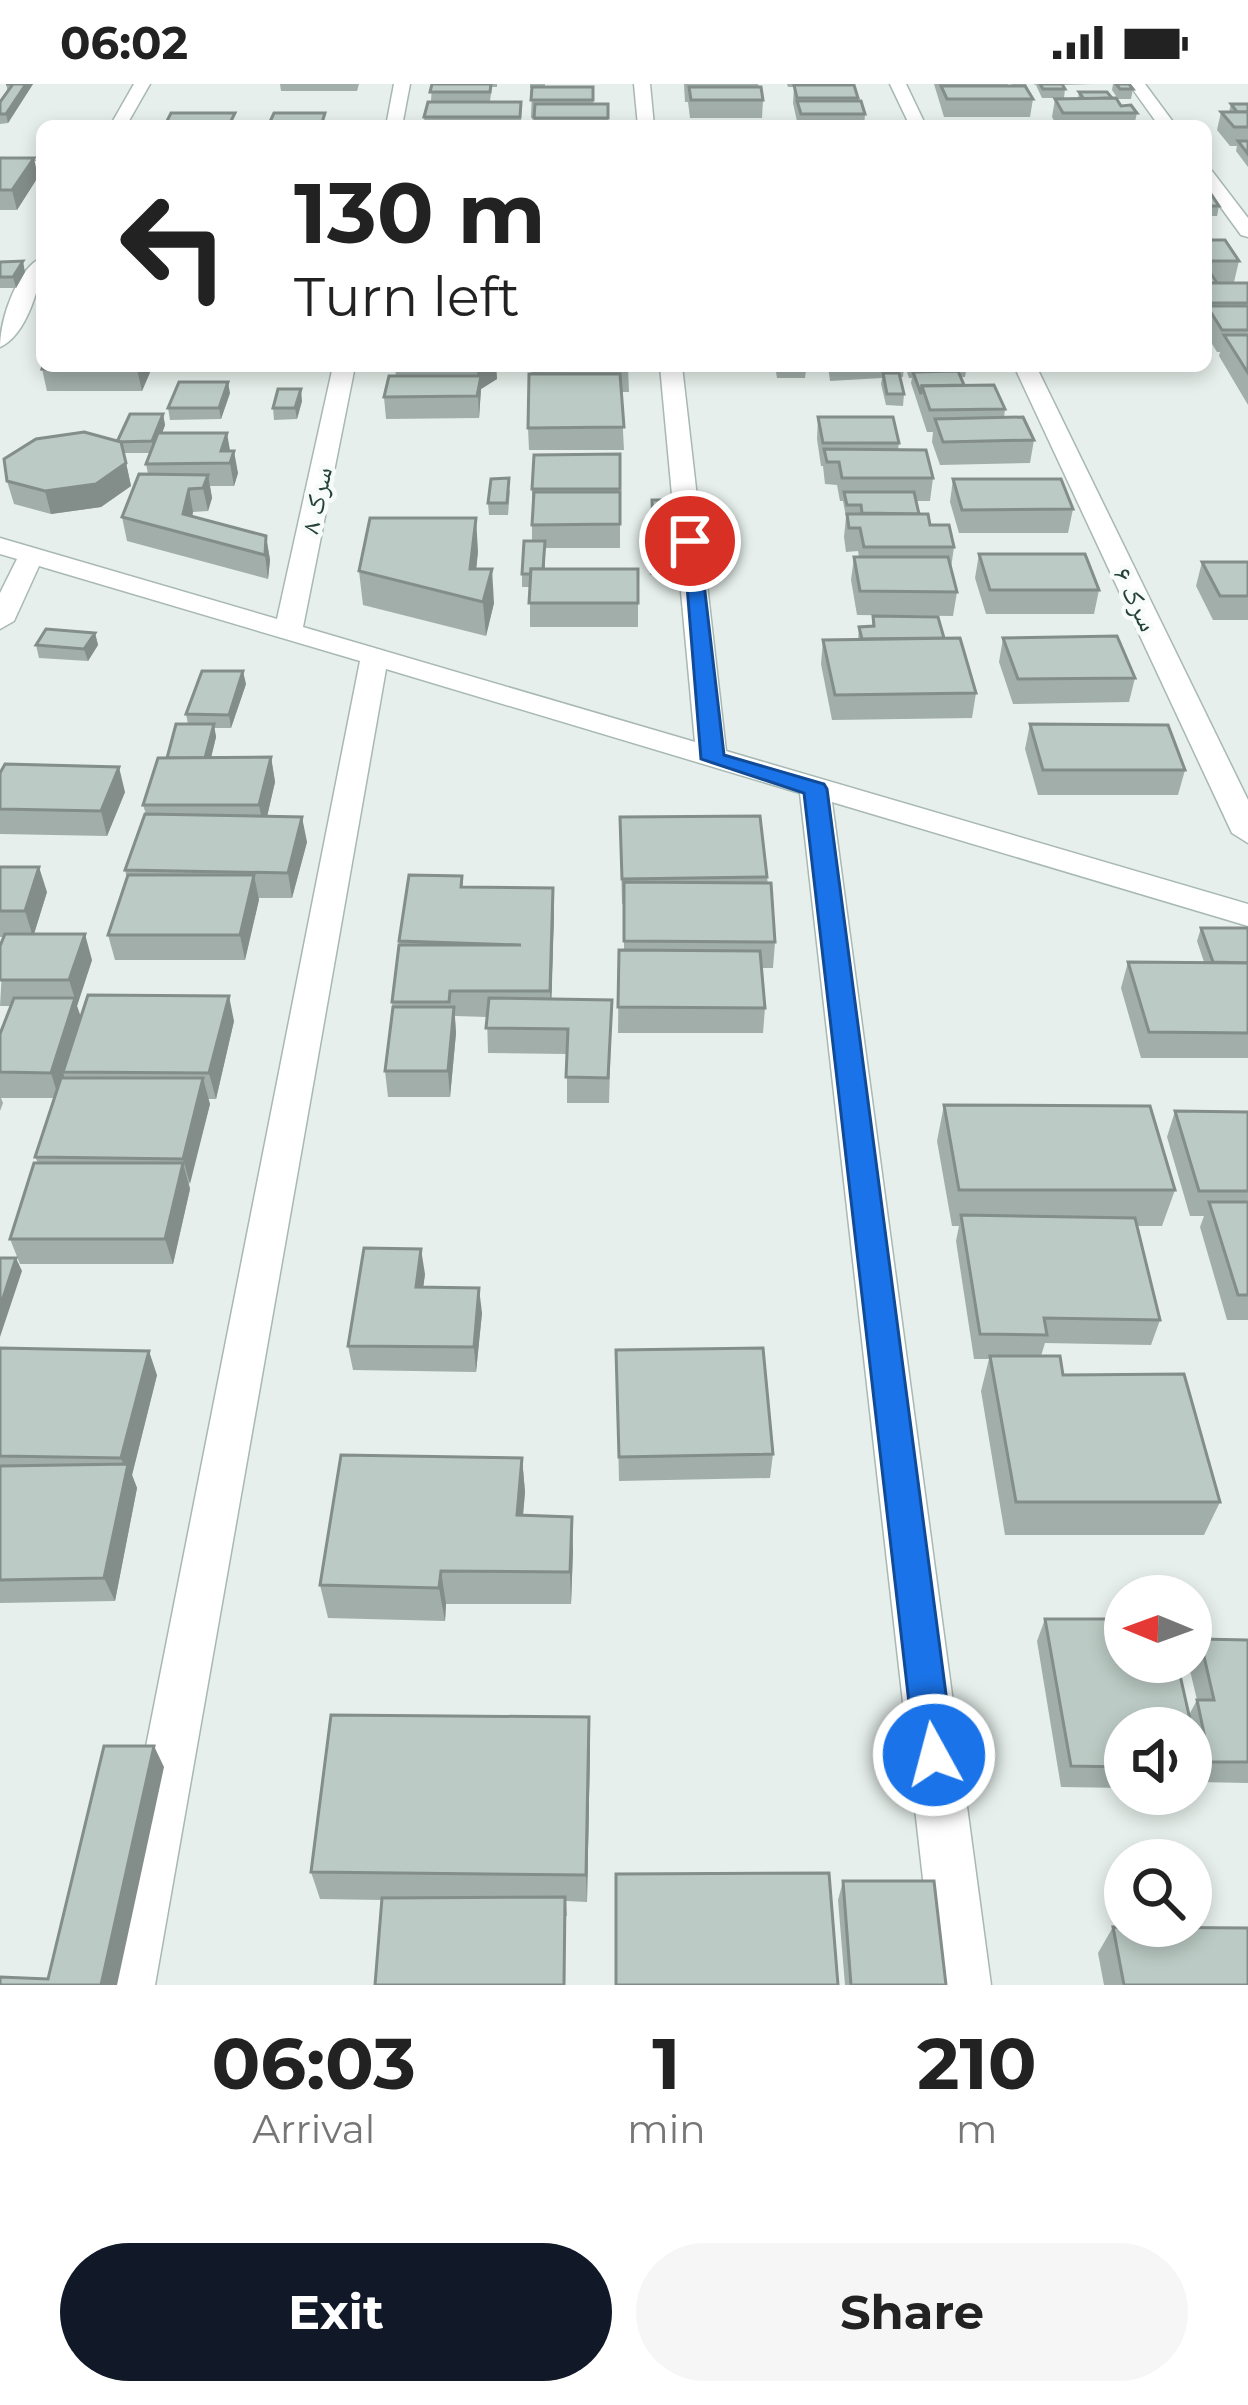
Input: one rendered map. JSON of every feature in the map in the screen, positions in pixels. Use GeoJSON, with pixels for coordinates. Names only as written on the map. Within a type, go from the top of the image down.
{"type":"FeatureCollection","features":[{"type":"Feature","properties":{"kind":"street"},"geometry":{"type":"LineString","coordinates":[[121,120],[142,84]]}},
{"type":"Feature","properties":{"kind":"street"},"geometry":{"type":"LineString","coordinates":[[395,120],[402,84]]}},
{"type":"Feature","properties":{"kind":"street"},"geometry":{"type":"LineString","coordinates":[[642,84],[645,120]]}},
{"type":"Feature","properties":{"kind":"street"},"geometry":{"type":"LineString","coordinates":[[898,84],[915,120]]}},
{"type":"Feature","properties":{"kind":"street"},"geometry":{"type":"LineString","coordinates":[[1136,84],[1163,120]]}},
{"type":"Feature","properties":{"kind":"street"},"geometry":{"type":"LineString","coordinates":[[0,166],[36,166]]}},
{"type":"Feature","properties":{"kind":"street"},"geometry":{"type":"LineString","coordinates":[[1212,184],[1248,231]]}},
{"type":"Feature","properties":{"kind":"street"},"geometry":{"type":"LineString","coordinates":[[0,340],[36,274]]}},
{"type":"Feature","properties":{"kind":"street","name":"سرک ۸"},"geometry":{"type":"LineString","coordinates":[[288,634],[343,372]]}},
{"type":"Feature","properties":{"kind":"street"},"geometry":{"type":"LineString","coordinates":[[672,372],[712,759]]}},
{"type":"Feature","properties":{"kind":"street","name":"سرک ۶"},"geometry":{"type":"LineString","coordinates":[[1028,372],[1248,832]]}},
{"type":"Feature","properties":{"kind":"street"},"geometry":{"type":"LineString","coordinates":[[0,546],[1248,915]]}},
{"type":"Feature","properties":{"kind":"street"},"geometry":{"type":"LineString","coordinates":[[0,621],[32,554]]}},
{"type":"Feature","properties":{"kind":"street"},"geometry":{"type":"LineString","coordinates":[[127,1985],[374,660]]}},
{"type":"Feature","properties":{"kind":"street"},"geometry":{"type":"LineString","coordinates":[[815,789],[963,1985]]}},
{"type":"Feature","properties":{"kind":"building"},"geometry":{"type":"Polygon","coordinates":[[[13,84],[26,84],[6,114],[0,114],[0,102],[13,84]]]}},
{"type":"Feature","properties":{"kind":"building"},"geometry":{"type":"Polygon","coordinates":[[[432,84],[491,84],[490,92],[430,92],[432,84]]]}},
{"type":"Feature","properties":{"kind":"building"},"geometry":{"type":"Polygon","coordinates":[[[1040,84],[1062,84],[1065,89],[1043,89],[1040,84]]]}},
{"type":"Feature","properties":{"kind":"building"},"geometry":{"type":"Polygon","coordinates":[[[794,85],[854,85],[858,98],[797,98],[794,85]]]}},
{"type":"Feature","properties":{"kind":"building"},"geometry":{"type":"Polygon","coordinates":[[[941,86],[1025,86],[1033,99],[947,99],[941,86]]]}},
{"type":"Feature","properties":{"kind":"building"},"geometry":{"type":"Polygon","coordinates":[[[532,87],[593,87],[593,100],[531,100],[532,87]]]}},
{"type":"Feature","properties":{"kind":"building"},"geometry":{"type":"Polygon","coordinates":[[[689,87],[761,87],[763,100],[691,100],[689,87]]]}},
{"type":"Feature","properties":{"kind":"building"},"geometry":{"type":"Polygon","coordinates":[[[1079,92],[1107,92],[1112,98],[1084,99],[1079,92]]]}},
{"type":"Feature","properties":{"kind":"building"},"geometry":{"type":"Polygon","coordinates":[[[1116,98],[1121,106],[1131,105],[1137,113],[1063,113],[1055,99],[1116,98]]]}},
{"type":"Feature","properties":{"kind":"building"},"geometry":{"type":"Polygon","coordinates":[[[797,101],[861,101],[865,114],[801,114],[797,101]]]}},
{"type":"Feature","properties":{"kind":"building"},"geometry":{"type":"Polygon","coordinates":[[[428,102],[521,102],[520,117],[424,117],[428,102]]]}},
{"type":"Feature","properties":{"kind":"building"},"geometry":{"type":"Polygon","coordinates":[[[535,104],[608,104],[608,118],[534,118],[535,104]]]}},
{"type":"Feature","properties":{"kind":"building"},"geometry":{"type":"Polygon","coordinates":[[[1231,104],[1248,104],[1248,112],[1237,112],[1231,104]]]}},
{"type":"Feature","properties":{"kind":"building"},"geometry":{"type":"Polygon","coordinates":[[[1221,112],[1248,112],[1248,127],[1234,127],[1221,112]]]}},
{"type":"Feature","properties":{"kind":"building"},"geometry":{"type":"Polygon","coordinates":[[[171,113],[235,113],[232,120],[168,120],[171,113]]]}},
{"type":"Feature","properties":{"kind":"building"},"geometry":{"type":"Polygon","coordinates":[[[274,113],[325,113],[323,120],[271,120],[274,113]]]}},
{"type":"Feature","properties":{"kind":"building"},"geometry":{"type":"Polygon","coordinates":[[[0,158],[34,158],[12,190],[0,190],[0,158]]]}},
{"type":"Feature","properties":{"kind":"building"},"geometry":{"type":"Polygon","coordinates":[[[1212,240],[1225,240],[1239,261],[1212,261],[1212,240]]]}},
{"type":"Feature","properties":{"kind":"building"},"geometry":{"type":"Polygon","coordinates":[[[23,261],[13,277],[0,277],[0,262],[23,261]]]}},
{"type":"Feature","properties":{"kind":"building"},"geometry":{"type":"Polygon","coordinates":[[[1212,283],[1248,283],[1248,303],[1212,303],[1212,283]]]}},
{"type":"Feature","properties":{"kind":"building"},"geometry":{"type":"Polygon","coordinates":[[[1212,306],[1248,306],[1248,330],[1222,330],[1212,306]]]}},
{"type":"Feature","properties":{"kind":"building"},"geometry":{"type":"Polygon","coordinates":[[[1224,335],[1248,335],[1248,373],[1224,335]]]}},
{"type":"Feature","properties":{"kind":"building"},"geometry":{"type":"Polygon","coordinates":[[[913,372],[958,372],[964,385],[922,386],[921,394],[913,372]]]}},
{"type":"Feature","properties":{"kind":"building"},"geometry":{"type":"Polygon","coordinates":[[[883,373],[899,373],[904,394],[887,394],[883,373]]]}},
{"type":"Feature","properties":{"kind":"building"},"geometry":{"type":"Polygon","coordinates":[[[529,374],[620,374],[624,427],[528,428],[529,374]]]}},
{"type":"Feature","properties":{"kind":"building"},"geometry":{"type":"Polygon","coordinates":[[[389,376],[481,376],[477,396],[384,397],[389,376]]]}},
{"type":"Feature","properties":{"kind":"building"},"geometry":{"type":"Polygon","coordinates":[[[179,382],[228,382],[219,408],[168,408],[179,382]]]}},
{"type":"Feature","properties":{"kind":"building"},"geometry":{"type":"Polygon","coordinates":[[[994,385],[1005,409],[930,410],[922,386],[994,385]]]}},
{"type":"Feature","properties":{"kind":"building"},"geometry":{"type":"Polygon","coordinates":[[[278,389],[301,389],[295,408],[273,408],[278,389]]]}},
{"type":"Feature","properties":{"kind":"building"},"geometry":{"type":"Polygon","coordinates":[[[130,414],[163,414],[152,441],[117,442],[130,414]]]}},
{"type":"Feature","properties":{"kind":"building"},"geometry":{"type":"Polygon","coordinates":[[[818,417],[893,417],[899,443],[823,443],[818,417]]]}},
{"type":"Feature","properties":{"kind":"building"},"geometry":{"type":"Polygon","coordinates":[[[1023,417],[1034,440],[943,442],[935,419],[1023,417]]]}},
{"type":"Feature","properties":{"kind":"building"},"geometry":{"type":"Polygon","coordinates":[[[84,432],[121,442],[126,463],[96,484],[45,491],[7,481],[4,459],[36,439],[84,432]]]}},
{"type":"Feature","properties":{"kind":"building"},"geometry":{"type":"Polygon","coordinates":[[[158,433],[227,433],[221,451],[234,451],[230,463],[146,464],[158,433]]]}},
{"type":"Feature","properties":{"kind":"building"},"geometry":{"type":"Polygon","coordinates":[[[824,449],[926,450],[933,478],[842,478],[839,462],[827,462],[824,449]]]}},
{"type":"Feature","properties":{"kind":"building"},"geometry":{"type":"Polygon","coordinates":[[[620,454],[620,489],[532,489],[534,455],[620,454]]]}},
{"type":"Feature","properties":{"kind":"building"},"geometry":{"type":"Polygon","coordinates":[[[139,474],[208,475],[203,488],[189,489],[183,514],[266,536],[265,555],[122,517],[139,474]]]}},
{"type":"Feature","properties":{"kind":"building"},"geometry":{"type":"Polygon","coordinates":[[[509,478],[507,503],[488,503],[491,479],[509,478]]]}},
{"type":"Feature","properties":{"kind":"building"},"geometry":{"type":"Polygon","coordinates":[[[953,479],[1061,479],[1073,509],[962,510],[953,479]]]}},
{"type":"Feature","properties":{"kind":"building"},"geometry":{"type":"Polygon","coordinates":[[[534,492],[620,492],[620,524],[532,525],[534,492]]]}},
{"type":"Feature","properties":{"kind":"building"},"geometry":{"type":"Polygon","coordinates":[[[844,492],[914,492],[919,514],[862,513],[861,505],[847,505],[844,492]]]}},
{"type":"Feature","properties":{"kind":"building"},"geometry":{"type":"Polygon","coordinates":[[[652,500],[672,500],[672,524],[653,524],[652,500]]]}},
{"type":"Feature","properties":{"kind":"building"},"geometry":{"type":"Polygon","coordinates":[[[847,514],[928,514],[930,525],[949,525],[954,547],[864,547],[860,528],[849,528],[847,514]]]}},
{"type":"Feature","properties":{"kind":"building"},"geometry":{"type":"Polygon","coordinates":[[[370,518],[476,518],[470,569],[492,569],[483,602],[359,571],[370,518]]]}},
{"type":"Feature","properties":{"kind":"building"},"geometry":{"type":"Polygon","coordinates":[[[649,537],[674,537],[676,563],[650,563],[649,537]]]}},
{"type":"Feature","properties":{"kind":"building"},"geometry":{"type":"Polygon","coordinates":[[[524,541],[545,541],[543,569],[522,574],[524,541]]]}},
{"type":"Feature","properties":{"kind":"building"},"geometry":{"type":"Polygon","coordinates":[[[979,554],[1085,554],[1099,590],[990,590],[979,554]]]}},
{"type":"Feature","properties":{"kind":"building"},"geometry":{"type":"Polygon","coordinates":[[[854,557],[948,557],[957,592],[860,591],[854,557]]]}},
{"type":"Feature","properties":{"kind":"building"},"geometry":{"type":"Polygon","coordinates":[[[1202,562],[1248,562],[1248,596],[1220,596],[1202,562]]]}},
{"type":"Feature","properties":{"kind":"building"},"geometry":{"type":"Polygon","coordinates":[[[531,569],[638,569],[638,603],[529,603],[531,569]]]}},
{"type":"Feature","properties":{"kind":"building"},"geometry":{"type":"Polygon","coordinates":[[[873,616],[938,617],[944,638],[862,639],[859,627],[874,626],[873,616]]]}},
{"type":"Feature","properties":{"kind":"building"},"geometry":{"type":"Polygon","coordinates":[[[46,629],[95,633],[84,649],[36,645],[46,629]]]}},
{"type":"Feature","properties":{"kind":"building"},"geometry":{"type":"Polygon","coordinates":[[[1117,636],[1135,678],[1018,679],[1003,638],[1117,636]]]}},
{"type":"Feature","properties":{"kind":"building"},"geometry":{"type":"Polygon","coordinates":[[[960,638],[976,693],[835,695],[823,640],[960,638]]]}},
{"type":"Feature","properties":{"kind":"building"},"geometry":{"type":"Polygon","coordinates":[[[202,671],[243,671],[229,715],[186,714],[202,671]]]}},
{"type":"Feature","properties":{"kind":"building"},"geometry":{"type":"Polygon","coordinates":[[[176,724],[214,724],[205,758],[167,758],[176,724]]]}},
{"type":"Feature","properties":{"kind":"building"},"geometry":{"type":"Polygon","coordinates":[[[1030,724],[1168,725],[1185,770],[1043,770],[1030,724]]]}},
{"type":"Feature","properties":{"kind":"building"},"geometry":{"type":"Polygon","coordinates":[[[271,757],[259,805],[143,805],[158,758],[271,757]]]}},
{"type":"Feature","properties":{"kind":"building"},"geometry":{"type":"Polygon","coordinates":[[[5,764],[119,767],[101,811],[0,809],[0,773],[5,764]]]}},
{"type":"Feature","properties":{"kind":"building"},"geometry":{"type":"Polygon","coordinates":[[[145,814],[302,817],[288,873],[125,870],[145,814]]]}},
{"type":"Feature","properties":{"kind":"building"},"geometry":{"type":"Polygon","coordinates":[[[760,816],[767,877],[622,879],[620,817],[760,816]]]}},
{"type":"Feature","properties":{"kind":"building"},"geometry":{"type":"Polygon","coordinates":[[[0,867],[39,867],[25,911],[0,911],[0,867]]]}},
{"type":"Feature","properties":{"kind":"building"},"geometry":{"type":"Polygon","coordinates":[[[128,875],[254,875],[240,935],[108,935],[128,875]]]}},
{"type":"Feature","properties":{"kind":"building"},"geometry":{"type":"Polygon","coordinates":[[[409,875],[462,876],[461,887],[553,888],[550,991],[450,991],[449,1002],[392,1002],[399,945],[521,945],[399,941],[409,875]]]}},
{"type":"Feature","properties":{"kind":"building"},"geometry":{"type":"Polygon","coordinates":[[[624,882],[771,883],[775,942],[624,941],[624,882]]]}},
{"type":"Feature","properties":{"kind":"building"},"geometry":{"type":"Polygon","coordinates":[[[1201,928],[1248,928],[1248,963],[1213,962],[1201,928]]]}},
{"type":"Feature","properties":{"kind":"building"},"geometry":{"type":"Polygon","coordinates":[[[5,934],[85,934],[69,980],[0,980],[0,946],[5,934]]]}},
{"type":"Feature","properties":{"kind":"building"},"geometry":{"type":"Polygon","coordinates":[[[619,950],[760,951],[765,1008],[618,1007],[619,950]]]}},
{"type":"Feature","properties":{"kind":"building"},"geometry":{"type":"Polygon","coordinates":[[[1128,962],[1248,963],[1248,1033],[1149,1032],[1128,962]]]}},
{"type":"Feature","properties":{"kind":"building"},"geometry":{"type":"Polygon","coordinates":[[[88,995],[229,996],[209,1073],[63,1072],[88,995]]]}},
{"type":"Feature","properties":{"kind":"building"},"geometry":{"type":"Polygon","coordinates":[[[14,998],[75,998],[51,1073],[0,1072],[0,1034],[14,998]]]}},
{"type":"Feature","properties":{"kind":"building"},"geometry":{"type":"Polygon","coordinates":[[[489,998],[612,1000],[608,1078],[566,1077],[568,1029],[486,1028],[489,998]]]}},
{"type":"Feature","properties":{"kind":"building"},"geometry":{"type":"Polygon","coordinates":[[[393,1007],[454,1007],[448,1071],[385,1071],[393,1007]]]}},
{"type":"Feature","properties":{"kind":"building"},"geometry":{"type":"Polygon","coordinates":[[[61,1078],[203,1078],[183,1159],[35,1157],[61,1078]]]}},
{"type":"Feature","properties":{"kind":"building"},"geometry":{"type":"Polygon","coordinates":[[[944,1105],[1150,1106],[1175,1190],[959,1190],[944,1105]]]}},
{"type":"Feature","properties":{"kind":"building"},"geometry":{"type":"Polygon","coordinates":[[[1175,1111],[1248,1112],[1248,1191],[1199,1191],[1175,1111]]]}},
{"type":"Feature","properties":{"kind":"building"},"geometry":{"type":"Polygon","coordinates":[[[34,1163],[183,1163],[165,1239],[10,1239],[34,1163]]]}},
{"type":"Feature","properties":{"kind":"building"},"geometry":{"type":"Polygon","coordinates":[[[1209,1202],[1248,1202],[1248,1295],[1238,1295],[1209,1202]]]}},
{"type":"Feature","properties":{"kind":"building"},"geometry":{"type":"Polygon","coordinates":[[[961,1215],[1135,1218],[1160,1320],[1044,1318],[1047,1335],[980,1334],[961,1215]]]}},
{"type":"Feature","properties":{"kind":"building"},"geometry":{"type":"Polygon","coordinates":[[[364,1248],[421,1249],[416,1287],[479,1288],[474,1347],[348,1346],[364,1248]]]}},
{"type":"Feature","properties":{"kind":"building"},"geometry":{"type":"Polygon","coordinates":[[[0,1258],[16,1258],[0,1307],[0,1258]]]}},
{"type":"Feature","properties":{"kind":"building"},"geometry":{"type":"Polygon","coordinates":[[[0,1348],[149,1351],[121,1458],[0,1456],[0,1348]]]}},
{"type":"Feature","properties":{"kind":"building"},"geometry":{"type":"Polygon","coordinates":[[[763,1348],[773,1454],[619,1457],[616,1350],[763,1348]]]}},
{"type":"Feature","properties":{"kind":"building"},"geometry":{"type":"Polygon","coordinates":[[[990,1356],[1060,1356],[1063,1375],[1184,1374],[1220,1502],[1016,1502],[990,1356]]]}},
{"type":"Feature","properties":{"kind":"building"},"geometry":{"type":"Polygon","coordinates":[[[341,1455],[522,1458],[517,1515],[572,1517],[570,1572],[441,1571],[439,1588],[320,1585],[341,1455]]]}},
{"type":"Feature","properties":{"kind":"building"},"geometry":{"type":"Polygon","coordinates":[[[128,1464],[104,1578],[0,1580],[0,1466],[128,1464]]]}},
{"type":"Feature","properties":{"kind":"building"},"geometry":{"type":"Polygon","coordinates":[[[1045,1619],[1104,1619],[1104,1683],[1182,1683],[1187,1707],[1104,1707],[1104,1767],[1071,1766],[1045,1619]]]}},
{"type":"Feature","properties":{"kind":"building"},"geometry":{"type":"Polygon","coordinates":[[[1212,1639],[1248,1640],[1248,1762],[1212,1762],[1212,1707],[1198,1707],[1197,1700],[1214,1700],[1212,1639]]]}},
{"type":"Feature","properties":{"kind":"building"},"geometry":{"type":"Polygon","coordinates":[[[331,1715],[589,1717],[586,1875],[311,1872],[331,1715]]]}},
{"type":"Feature","properties":{"kind":"building"},"geometry":{"type":"Polygon","coordinates":[[[104,1746],[154,1746],[101,1985],[0,1985],[0,1977],[48,1979],[104,1746]]]}},
{"type":"Feature","properties":{"kind":"building"},"geometry":{"type":"Polygon","coordinates":[[[829,1873],[838,1985],[616,1985],[616,1874],[829,1873]]]}},
{"type":"Feature","properties":{"kind":"building"},"geometry":{"type":"Polygon","coordinates":[[[843,1881],[934,1881],[946,1985],[851,1985],[843,1881]]]}},
{"type":"Feature","properties":{"kind":"building"},"geometry":{"type":"Polygon","coordinates":[[[565,1897],[564,1985],[375,1985],[382,1898],[565,1897]]]}},
{"type":"Feature","properties":{"kind":"building"},"geometry":{"type":"Polygon","coordinates":[[[1212,1928],[1248,1928],[1248,1985],[1124,1985],[1117,1947],[1212,1947],[1212,1928]]]}},
{"type":"Feature","properties":{"kind":"route"},"geometry":{"type":"LineString","coordinates":[[690,541],[712,759],[815,789],[934,1755]]}}]}
